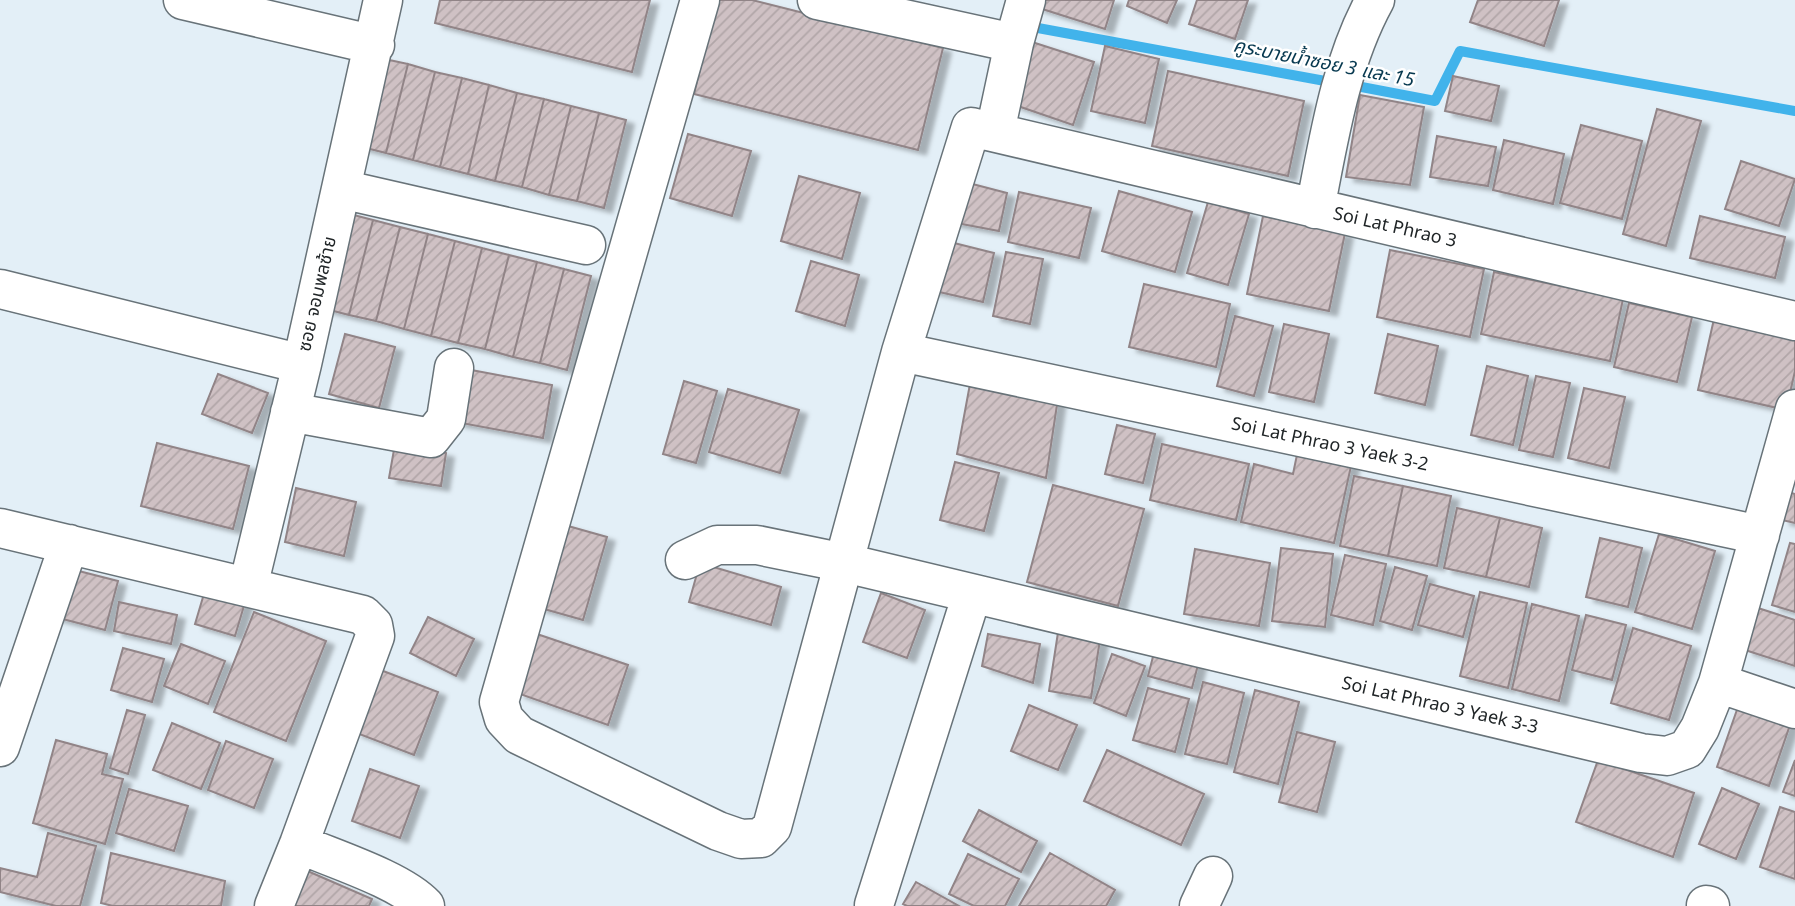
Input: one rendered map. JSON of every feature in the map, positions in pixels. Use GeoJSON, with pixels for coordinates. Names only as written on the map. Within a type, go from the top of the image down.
{"type":"FeatureCollection","features":[{"type":"Feature","properties":{"kind":"street"},"geometry":{"type":"LineString","coordinates":[[183,0],[375,45]]}},
{"type":"Feature","properties":{"kind":"street","name":"ซอย จอมพลซ้าย"},"geometry":{"type":"LineString","coordinates":[[248,587],[302,364],[383,0]]}},
{"type":"Feature","properties":{"kind":"street"},"geometry":{"type":"LineString","coordinates":[[700,0],[499,702],[504,719],[519,735],[718,831],[741,839],[761,838],[772,827],[901,352],[983,130],[1014,25],[817,0]]}},
{"type":"Feature","properties":{"kind":"street"},"geometry":{"type":"LineString","coordinates":[[1315,209],[1348,61],[1375,0]]}},
{"type":"Feature","properties":{"kind":"street","name":"Soi Lat Phrao 3"},"geometry":{"type":"LineString","coordinates":[[983,130],[1795,321]]}},
{"type":"Feature","properties":{"kind":"street"},"geometry":{"type":"LineString","coordinates":[[341,189],[586,244]]}},
{"type":"Feature","properties":{"kind":"street"},"geometry":{"type":"LineString","coordinates":[[0,289],[302,364]]}},
{"type":"Feature","properties":{"kind":"street","name":"Soi Lat Phrao 3 Yaek 3-2"},"geometry":{"type":"LineString","coordinates":[[901,352],[1760,535]]}},
{"type":"Feature","properties":{"kind":"street"},"geometry":{"type":"LineString","coordinates":[[290,412],[431,438],[446,419],[454,368]]}},
{"type":"Feature","properties":{"kind":"street","name":"Soi Lat Phrao 3 Yaek 3-3"},"geometry":{"type":"LineString","coordinates":[[685,560],[717,545],[757,545],[845,563],[1641,753],[1667,756],[1687,748],[1700,728],[1717,683],[1760,535],[1785,482],[1795,409]]}},
{"type":"Feature","properties":{"kind":"street"},"geometry":{"type":"LineString","coordinates":[[0,528],[363,615],[373,625],[375,636],[274,906]]}},
{"type":"Feature","properties":{"kind":"street"},"geometry":{"type":"LineString","coordinates":[[0,747],[69,544]]}},
{"type":"Feature","properties":{"kind":"street"},"geometry":{"type":"LineString","coordinates":[[874,905],[972,594]]}},
{"type":"Feature","properties":{"kind":"street"},"geometry":{"type":"LineString","coordinates":[[1717,683],[1795,709]]}},
{"type":"Feature","properties":{"kind":"street"},"geometry":{"type":"LineString","coordinates":[[299,844],[396,885],[417,897],[425,906]]}},
{"type":"Feature","properties":{"kind":"building"},"geometry":{"type":"Polygon","coordinates":[[[440,0],[650,0],[632,72],[435,23],[440,0]]]}},
{"type":"Feature","properties":{"kind":"building"},"geometry":{"type":"Polygon","coordinates":[[[717,0],[752,0],[943,48],[918,150],[694,94],[717,0]]]}},
{"type":"Feature","properties":{"kind":"building"},"geometry":{"type":"Polygon","coordinates":[[[1038,0],[1114,0],[1105,29],[1036,7],[1038,0]]]}},
{"type":"Feature","properties":{"kind":"building"},"geometry":{"type":"Polygon","coordinates":[[[1129,0],[1177,0],[1167,23],[1127,6],[1129,0]]]}},
{"type":"Feature","properties":{"kind":"building"},"geometry":{"type":"Polygon","coordinates":[[[1197,0],[1248,0],[1235,39],[1189,24],[1197,0]]]}},
{"type":"Feature","properties":{"kind":"building"},"geometry":{"type":"Polygon","coordinates":[[[1478,0],[1559,0],[1544,46],[1470,22],[1478,0]]]}},
{"type":"Feature","properties":{"kind":"building"},"geometry":{"type":"Polygon","coordinates":[[[1032,42],[1094,62],[1073,125],[1012,104],[1032,42]]]}},
{"type":"Feature","properties":{"kind":"building"},"geometry":{"type":"Polygon","coordinates":[[[1105,46],[1159,59],[1145,123],[1091,111],[1105,46]]]}},
{"type":"Feature","properties":{"kind":"building"},"geometry":{"type":"Polygon","coordinates":[[[380,58],[408,64],[386,153],[358,146],[380,58]]]}},
{"type":"Feature","properties":{"kind":"building"},"geometry":{"type":"Polygon","coordinates":[[[408,64],[435,72],[413,160],[386,153],[408,64]]]}},
{"type":"Feature","properties":{"kind":"building"},"geometry":{"type":"Polygon","coordinates":[[[1168,71],[1304,101],[1288,176],[1152,146],[1168,71]]]}},
{"type":"Feature","properties":{"kind":"building"},"geometry":{"type":"Polygon","coordinates":[[[435,72],[462,78],[440,167],[413,160],[435,72]]]}},
{"type":"Feature","properties":{"kind":"building"},"geometry":{"type":"Polygon","coordinates":[[[1453,76],[1499,86],[1491,121],[1445,111],[1453,76]]]}},
{"type":"Feature","properties":{"kind":"building"},"geometry":{"type":"Polygon","coordinates":[[[462,78],[489,85],[468,174],[440,167],[462,78]]]}},
{"type":"Feature","properties":{"kind":"building"},"geometry":{"type":"Polygon","coordinates":[[[489,85],[517,93],[495,181],[468,174],[489,85]]]}},
{"type":"Feature","properties":{"kind":"building"},"geometry":{"type":"Polygon","coordinates":[[[517,93],[544,99],[522,187],[495,181],[517,93]]]}},
{"type":"Feature","properties":{"kind":"building"},"geometry":{"type":"Polygon","coordinates":[[[1360,95],[1424,107],[1410,185],[1346,177],[1360,95]]]}},
{"type":"Feature","properties":{"kind":"building"},"geometry":{"type":"Polygon","coordinates":[[[544,99],[571,106],[549,195],[522,187],[544,99]]]}},
{"type":"Feature","properties":{"kind":"building"},"geometry":{"type":"Polygon","coordinates":[[[571,106],[599,113],[577,201],[549,195],[571,106]]]}},
{"type":"Feature","properties":{"kind":"building"},"geometry":{"type":"Polygon","coordinates":[[[1657,109],[1701,121],[1666,246],[1623,234],[1657,109]]]}},
{"type":"Feature","properties":{"kind":"building"},"geometry":{"type":"Polygon","coordinates":[[[599,113],[626,120],[604,208],[577,201],[599,113]]]}},
{"type":"Feature","properties":{"kind":"building"},"geometry":{"type":"Polygon","coordinates":[[[1581,125],[1642,141],[1622,219],[1560,203],[1581,125]]]}},
{"type":"Feature","properties":{"kind":"building"},"geometry":{"type":"Polygon","coordinates":[[[688,134],[751,151],[732,216],[670,198],[688,134]]]}},
{"type":"Feature","properties":{"kind":"building"},"geometry":{"type":"Polygon","coordinates":[[[1437,136],[1496,147],[1488,186],[1430,177],[1437,136]]]}},
{"type":"Feature","properties":{"kind":"building"},"geometry":{"type":"Polygon","coordinates":[[[1504,140],[1564,154],[1553,204],[1493,190],[1504,140]]]}},
{"type":"Feature","properties":{"kind":"building"},"geometry":{"type":"Polygon","coordinates":[[[1741,161],[1795,179],[1779,226],[1725,209],[1741,161]]]}},
{"type":"Feature","properties":{"kind":"building"},"geometry":{"type":"Polygon","coordinates":[[[799,176],[860,193],[842,259],[781,241],[799,176]]]}},
{"type":"Feature","properties":{"kind":"building"},"geometry":{"type":"Polygon","coordinates":[[[961,181],[1007,193],[999,231],[951,222],[961,181]]]}},
{"type":"Feature","properties":{"kind":"building"},"geometry":{"type":"Polygon","coordinates":[[[1119,191],[1192,212],[1175,272],[1102,251],[1119,191]]]}},
{"type":"Feature","properties":{"kind":"building"},"geometry":{"type":"Polygon","coordinates":[[[1019,192],[1091,208],[1079,258],[1008,242],[1019,192]]]}},
{"type":"Feature","properties":{"kind":"building"},"geometry":{"type":"Polygon","coordinates":[[[1208,202],[1249,214],[1228,285],[1187,273],[1208,202]]]}},
{"type":"Feature","properties":{"kind":"building"},"geometry":{"type":"Polygon","coordinates":[[[346,213],[373,220],[349,315],[322,308],[346,213]]]}},
{"type":"Feature","properties":{"kind":"building"},"geometry":{"type":"Polygon","coordinates":[[[1263,216],[1345,233],[1329,311],[1247,294],[1263,216]]]}},
{"type":"Feature","properties":{"kind":"building"},"geometry":{"type":"Polygon","coordinates":[[[1700,216],[1785,237],[1775,278],[1690,258],[1700,216]]]}},
{"type":"Feature","properties":{"kind":"building"},"geometry":{"type":"Polygon","coordinates":[[[373,220],[400,227],[376,321],[349,315],[373,220]]]}},
{"type":"Feature","properties":{"kind":"building"},"geometry":{"type":"Polygon","coordinates":[[[400,227],[428,234],[404,329],[376,321],[400,227]]]}},
{"type":"Feature","properties":{"kind":"building"},"geometry":{"type":"Polygon","coordinates":[[[428,234],[455,241],[431,336],[404,329],[428,234]]]}},
{"type":"Feature","properties":{"kind":"building"},"geometry":{"type":"Polygon","coordinates":[[[938,239],[994,253],[983,302],[926,289],[938,239]]]}},
{"type":"Feature","properties":{"kind":"building"},"geometry":{"type":"Polygon","coordinates":[[[455,241],[482,248],[458,343],[431,336],[455,241]]]}},
{"type":"Feature","properties":{"kind":"building"},"geometry":{"type":"Polygon","coordinates":[[[482,248],[509,255],[485,349],[458,343],[482,248]]]}},
{"type":"Feature","properties":{"kind":"building"},"geometry":{"type":"Polygon","coordinates":[[[1390,250],[1484,269],[1470,337],[1377,317],[1390,250]]]}},
{"type":"Feature","properties":{"kind":"building"},"geometry":{"type":"Polygon","coordinates":[[[1006,252],[1043,259],[1030,324],[993,316],[1006,252]]]}},
{"type":"Feature","properties":{"kind":"building"},"geometry":{"type":"Polygon","coordinates":[[[509,255],[537,262],[513,357],[485,349],[509,255]]]}},
{"type":"Feature","properties":{"kind":"building"},"geometry":{"type":"Polygon","coordinates":[[[811,261],[859,275],[845,326],[796,311],[811,261]]]}},
{"type":"Feature","properties":{"kind":"building"},"geometry":{"type":"Polygon","coordinates":[[[537,262],[564,269],[540,363],[513,357],[537,262]]]}},
{"type":"Feature","properties":{"kind":"building"},"geometry":{"type":"Polygon","coordinates":[[[564,269],[591,276],[567,370],[540,363],[564,269]]]}},
{"type":"Feature","properties":{"kind":"building"},"geometry":{"type":"Polygon","coordinates":[[[1494,272],[1623,299],[1610,361],[1481,334],[1494,272]]]}},
{"type":"Feature","properties":{"kind":"building"},"geometry":{"type":"Polygon","coordinates":[[[1144,284],[1230,304],[1216,367],[1129,347],[1144,284]]]}},
{"type":"Feature","properties":{"kind":"building"},"geometry":{"type":"Polygon","coordinates":[[[1629,303],[1692,317],[1677,382],[1614,367],[1629,303]]]}},
{"type":"Feature","properties":{"kind":"building"},"geometry":{"type":"Polygon","coordinates":[[[1716,310],[1795,329],[1795,371],[1786,410],[1698,390],[1716,310]]]}},
{"type":"Feature","properties":{"kind":"building"},"geometry":{"type":"Polygon","coordinates":[[[1235,316],[1273,326],[1254,396],[1217,386],[1235,316]]]}},
{"type":"Feature","properties":{"kind":"building"},"geometry":{"type":"Polygon","coordinates":[[[1284,324],[1329,334],[1314,402],[1269,392],[1284,324]]]}},
{"type":"Feature","properties":{"kind":"building"},"geometry":{"type":"Polygon","coordinates":[[[345,334],[395,347],[379,408],[329,394],[345,334]]]}},
{"type":"Feature","properties":{"kind":"building"},"geometry":{"type":"Polygon","coordinates":[[[1388,334],[1438,346],[1425,405],[1375,393],[1388,334]]]}},
{"type":"Feature","properties":{"kind":"building"},"geometry":{"type":"Polygon","coordinates":[[[1487,366],[1528,376],[1513,445],[1471,435],[1487,366]]]}},
{"type":"Feature","properties":{"kind":"building"},"geometry":{"type":"Polygon","coordinates":[[[466,369],[552,385],[543,438],[456,422],[466,369]]]}},
{"type":"Feature","properties":{"kind":"building"},"geometry":{"type":"Polygon","coordinates":[[[218,374],[268,393],[252,433],[202,414],[218,374]]]}},
{"type":"Feature","properties":{"kind":"building"},"geometry":{"type":"Polygon","coordinates":[[[1536,376],[1570,383],[1553,457],[1519,450],[1536,376]]]}},
{"type":"Feature","properties":{"kind":"building"},"geometry":{"type":"Polygon","coordinates":[[[684,381],[717,391],[696,463],[663,454],[684,381]]]}},
{"type":"Feature","properties":{"kind":"building"},"geometry":{"type":"Polygon","coordinates":[[[970,384],[1058,398],[1046,478],[957,454],[970,384]]]}},
{"type":"Feature","properties":{"kind":"building"},"geometry":{"type":"Polygon","coordinates":[[[1584,388],[1625,397],[1609,468],[1568,458],[1584,388]]]}},
{"type":"Feature","properties":{"kind":"building"},"geometry":{"type":"Polygon","coordinates":[[[728,389],[799,410],[780,473],[709,452],[728,389]]]}},
{"type":"Feature","properties":{"kind":"building"},"geometry":{"type":"Polygon","coordinates":[[[1117,425],[1155,434],[1143,483],[1105,474],[1117,425]]]}},
{"type":"Feature","properties":{"kind":"building"},"geometry":{"type":"Polygon","coordinates":[[[157,443],[249,466],[233,529],[141,506],[157,443]]]}},
{"type":"Feature","properties":{"kind":"building"},"geometry":{"type":"Polygon","coordinates":[[[395,444],[446,453],[441,486],[389,478],[395,444]]]}},
{"type":"Feature","properties":{"kind":"building"},"geometry":{"type":"Polygon","coordinates":[[[1162,444],[1249,464],[1236,520],[1150,500],[1162,444]]]}},
{"type":"Feature","properties":{"kind":"building"},"geometry":{"type":"Polygon","coordinates":[[[1299,445],[1353,457],[1334,543],[1241,522],[1254,464],[1293,474],[1299,445]]]}},
{"type":"Feature","properties":{"kind":"building"},"geometry":{"type":"Polygon","coordinates":[[[955,462],[999,473],[984,531],[940,520],[955,462]]]}},
{"type":"Feature","properties":{"kind":"building"},"geometry":{"type":"Polygon","coordinates":[[[1354,476],[1403,486],[1388,556],[1340,546],[1354,476]]]}},
{"type":"Feature","properties":{"kind":"building"},"geometry":{"type":"Polygon","coordinates":[[[1053,485],[1144,509],[1118,606],[1027,582],[1053,485]]]}},
{"type":"Feature","properties":{"kind":"building"},"geometry":{"type":"Polygon","coordinates":[[[1403,486],[1451,496],[1437,566],[1388,556],[1403,486]]]}},
{"type":"Feature","properties":{"kind":"building"},"geometry":{"type":"Polygon","coordinates":[[[296,488],[356,502],[344,556],[285,542],[296,488]]]}},
{"type":"Feature","properties":{"kind":"building"},"geometry":{"type":"Polygon","coordinates":[[[1788,492],[1795,494],[1795,523],[1782,520],[1788,492]]]}},
{"type":"Feature","properties":{"kind":"building"},"geometry":{"type":"Polygon","coordinates":[[[1457,508],[1500,518],[1486,577],[1444,568],[1457,508]]]}},
{"type":"Feature","properties":{"kind":"building"},"geometry":{"type":"Polygon","coordinates":[[[1500,518],[1542,528],[1529,587],[1486,577],[1500,518]]]}},
{"type":"Feature","properties":{"kind":"building"},"geometry":{"type":"Polygon","coordinates":[[[561,524],[607,537],[583,620],[537,607],[561,524]]]}},
{"type":"Feature","properties":{"kind":"building"},"geometry":{"type":"Polygon","coordinates":[[[1659,534],[1715,551],[1692,629],[1635,612],[1659,534]]]}},
{"type":"Feature","properties":{"kind":"building"},"geometry":{"type":"Polygon","coordinates":[[[1600,538],[1642,548],[1628,607],[1586,597],[1600,538]]]}},
{"type":"Feature","properties":{"kind":"building"},"geometry":{"type":"Polygon","coordinates":[[[1790,543],[1795,544],[1795,612],[1772,605],[1790,543]]]}},
{"type":"Feature","properties":{"kind":"building"},"geometry":{"type":"Polygon","coordinates":[[[1281,548],[1333,554],[1325,627],[1272,621],[1281,548]]]}},
{"type":"Feature","properties":{"kind":"building"},"geometry":{"type":"Polygon","coordinates":[[[1195,549],[1270,563],[1259,626],[1184,614],[1195,549]]]}},
{"type":"Feature","properties":{"kind":"building"},"geometry":{"type":"Polygon","coordinates":[[[1345,555],[1386,564],[1373,625],[1331,615],[1345,555]]]}},
{"type":"Feature","properties":{"kind":"building"},"geometry":{"type":"Polygon","coordinates":[[[700,563],[781,587],[771,625],[689,602],[700,563]]]}},
{"type":"Feature","properties":{"kind":"building"},"geometry":{"type":"Polygon","coordinates":[[[63,567],[118,581],[105,630],[51,616],[63,567]]]}},
{"type":"Feature","properties":{"kind":"building"},"geometry":{"type":"Polygon","coordinates":[[[1395,567],[1427,576],[1412,630],[1380,621],[1395,567]]]}},
{"type":"Feature","properties":{"kind":"building"},"geometry":{"type":"Polygon","coordinates":[[[1430,584],[1474,596],[1463,637],[1418,625],[1430,584]]]}},
{"type":"Feature","properties":{"kind":"building"},"geometry":{"type":"Polygon","coordinates":[[[206,587],[246,599],[235,636],[195,624],[206,587]]]}},
{"type":"Feature","properties":{"kind":"building"},"geometry":{"type":"Polygon","coordinates":[[[1480,592],[1527,603],[1508,688],[1460,676],[1480,592]]]}},
{"type":"Feature","properties":{"kind":"building"},"geometry":{"type":"Polygon","coordinates":[[[881,593],[925,610],[907,658],[863,642],[881,593]]]}},
{"type":"Feature","properties":{"kind":"building"},"geometry":{"type":"Polygon","coordinates":[[[119,602],[177,615],[171,644],[114,631],[119,602]]]}},
{"type":"Feature","properties":{"kind":"building"},"geometry":{"type":"Polygon","coordinates":[[[1532,604],[1579,616],[1559,701],[1512,689],[1532,604]]]}},
{"type":"Feature","properties":{"kind":"building"},"geometry":{"type":"Polygon","coordinates":[[[1758,608],[1795,620],[1795,666],[1745,650],[1758,608]]]}},
{"type":"Feature","properties":{"kind":"building"},"geometry":{"type":"Polygon","coordinates":[[[254,612],[326,641],[286,741],[214,712],[254,612]]]}},
{"type":"Feature","properties":{"kind":"building"},"geometry":{"type":"Polygon","coordinates":[[[1586,615],[1626,625],[1612,680],[1572,670],[1586,615]]]}},
{"type":"Feature","properties":{"kind":"building"},"geometry":{"type":"Polygon","coordinates":[[[428,617],[474,639],[456,676],[410,653],[428,617]]]}},
{"type":"Feature","properties":{"kind":"building"},"geometry":{"type":"Polygon","coordinates":[[[1059,626],[1101,633],[1091,698],[1049,691],[1059,626]]]}},
{"type":"Feature","properties":{"kind":"building"},"geometry":{"type":"Polygon","coordinates":[[[1633,628],[1691,646],[1669,720],[1611,703],[1633,628]]]}},
{"type":"Feature","properties":{"kind":"building"},"geometry":{"type":"Polygon","coordinates":[[[537,634],[628,665],[608,725],[517,693],[537,634]]]}},
{"type":"Feature","properties":{"kind":"building"},"geometry":{"type":"Polygon","coordinates":[[[988,634],[1040,644],[1033,683],[982,666],[988,634]]]}},
{"type":"Feature","properties":{"kind":"building"},"geometry":{"type":"Polygon","coordinates":[[[1157,641],[1201,653],[1192,688],[1148,676],[1157,641]]]}},
{"type":"Feature","properties":{"kind":"building"},"geometry":{"type":"Polygon","coordinates":[[[181,644],[225,661],[208,704],[164,686],[181,644]]]}},
{"type":"Feature","properties":{"kind":"building"},"geometry":{"type":"Polygon","coordinates":[[[123,648],[164,659],[152,702],[111,690],[123,648]]]}},
{"type":"Feature","properties":{"kind":"building"},"geometry":{"type":"Polygon","coordinates":[[[1112,654],[1145,666],[1126,716],[1094,703],[1112,654]]]}},
{"type":"Feature","properties":{"kind":"building"},"geometry":{"type":"Polygon","coordinates":[[[378,669],[438,692],[414,755],[354,732],[378,669]]]}},
{"type":"Feature","properties":{"kind":"building"},"geometry":{"type":"Polygon","coordinates":[[[1203,682],[1244,693],[1227,764],[1185,754],[1203,682]]]}},
{"type":"Feature","properties":{"kind":"building"},"geometry":{"type":"Polygon","coordinates":[[[1148,688],[1189,699],[1175,752],[1133,740],[1148,688]]]}},
{"type":"Feature","properties":{"kind":"building"},"geometry":{"type":"Polygon","coordinates":[[[1255,690],[1299,702],[1278,784],[1234,772],[1255,690]]]}},
{"type":"Feature","properties":{"kind":"building"},"geometry":{"type":"Polygon","coordinates":[[[1739,704],[1791,722],[1769,786],[1717,767],[1739,704]]]}},
{"type":"Feature","properties":{"kind":"building"},"geometry":{"type":"Polygon","coordinates":[[[1029,705],[1077,725],[1058,770],[1011,751],[1029,705]]]}},
{"type":"Feature","properties":{"kind":"building"},"geometry":{"type":"Polygon","coordinates":[[[127,710],[145,715],[128,774],[110,768],[127,710]]]}},
{"type":"Feature","properties":{"kind":"building"},"geometry":{"type":"Polygon","coordinates":[[[172,723],[220,743],[201,789],[153,770],[172,723]]]}},
{"type":"Feature","properties":{"kind":"building"},"geometry":{"type":"Polygon","coordinates":[[[1297,732],[1335,742],[1317,812],[1279,802],[1297,732]]]}},
{"type":"Feature","properties":{"kind":"building"},"geometry":{"type":"Polygon","coordinates":[[[56,740],[107,754],[102,774],[123,779],[105,844],[33,823],[56,740]]]}},
{"type":"Feature","properties":{"kind":"building"},"geometry":{"type":"Polygon","coordinates":[[[226,741],[273,759],[254,808],[208,790],[226,741]]]}},
{"type":"Feature","properties":{"kind":"building"},"geometry":{"type":"Polygon","coordinates":[[[1107,750],[1204,794],[1181,845],[1084,801],[1107,750]]]}},
{"type":"Feature","properties":{"kind":"building"},"geometry":{"type":"Polygon","coordinates":[[[1598,760],[1694,793],[1673,857],[1576,822],[1598,760]]]}},
{"type":"Feature","properties":{"kind":"building"},"geometry":{"type":"Polygon","coordinates":[[[1795,760],[1795,796],[1783,792],[1795,760]]]}},
{"type":"Feature","properties":{"kind":"building"},"geometry":{"type":"Polygon","coordinates":[[[370,769],[419,786],[400,838],[352,821],[370,769]]]}},
{"type":"Feature","properties":{"kind":"building"},"geometry":{"type":"Polygon","coordinates":[[[1722,788],[1759,804],[1736,859],[1699,844],[1722,788]]]}},
{"type":"Feature","properties":{"kind":"building"},"geometry":{"type":"Polygon","coordinates":[[[129,789],[188,806],[174,851],[116,833],[129,789]]]}},
{"type":"Feature","properties":{"kind":"building"},"geometry":{"type":"Polygon","coordinates":[[[1780,807],[1795,812],[1795,879],[1760,867],[1780,807]]]}},
{"type":"Feature","properties":{"kind":"building"},"geometry":{"type":"Polygon","coordinates":[[[979,810],[1037,841],[1021,872],[963,841],[979,810]]]}},
{"type":"Feature","properties":{"kind":"building"},"geometry":{"type":"Polygon","coordinates":[[[48,833],[96,846],[80,906],[56,906],[0,892],[0,868],[37,877],[48,833]]]}},
{"type":"Feature","properties":{"kind":"building"},"geometry":{"type":"Polygon","coordinates":[[[111,853],[225,881],[221,906],[113,906],[101,903],[111,853]]]}},
{"type":"Feature","properties":{"kind":"building"},"geometry":{"type":"Polygon","coordinates":[[[1050,853],[1115,890],[1106,906],[1019,906],[1050,853]]]}},
{"type":"Feature","properties":{"kind":"building"},"geometry":{"type":"Polygon","coordinates":[[[968,854],[1019,879],[1005,906],[974,906],[949,894],[968,854]]]}},
{"type":"Feature","properties":{"kind":"building"},"geometry":{"type":"Polygon","coordinates":[[[296,866],[372,899],[369,906],[279,906],[296,866]]]}},
{"type":"Feature","properties":{"kind":"building"},"geometry":{"type":"Polygon","coordinates":[[[916,882],[959,906],[903,904],[916,882]]]}},
{"type":"Feature","properties":{"kind":"waterway","name":"คูระบายน้ำซอย 3 และ 15"},"geometry":{"type":"LineString","coordinates":[[1027,26],[1336,83]]}},
{"type":"Feature","properties":{"kind":"waterway","name":"คูระบายน้ำซอย 3 และ 15"},"geometry":{"type":"LineString","coordinates":[[1351,85],[1435,101],[1460,51],[1795,111]]}}]}
